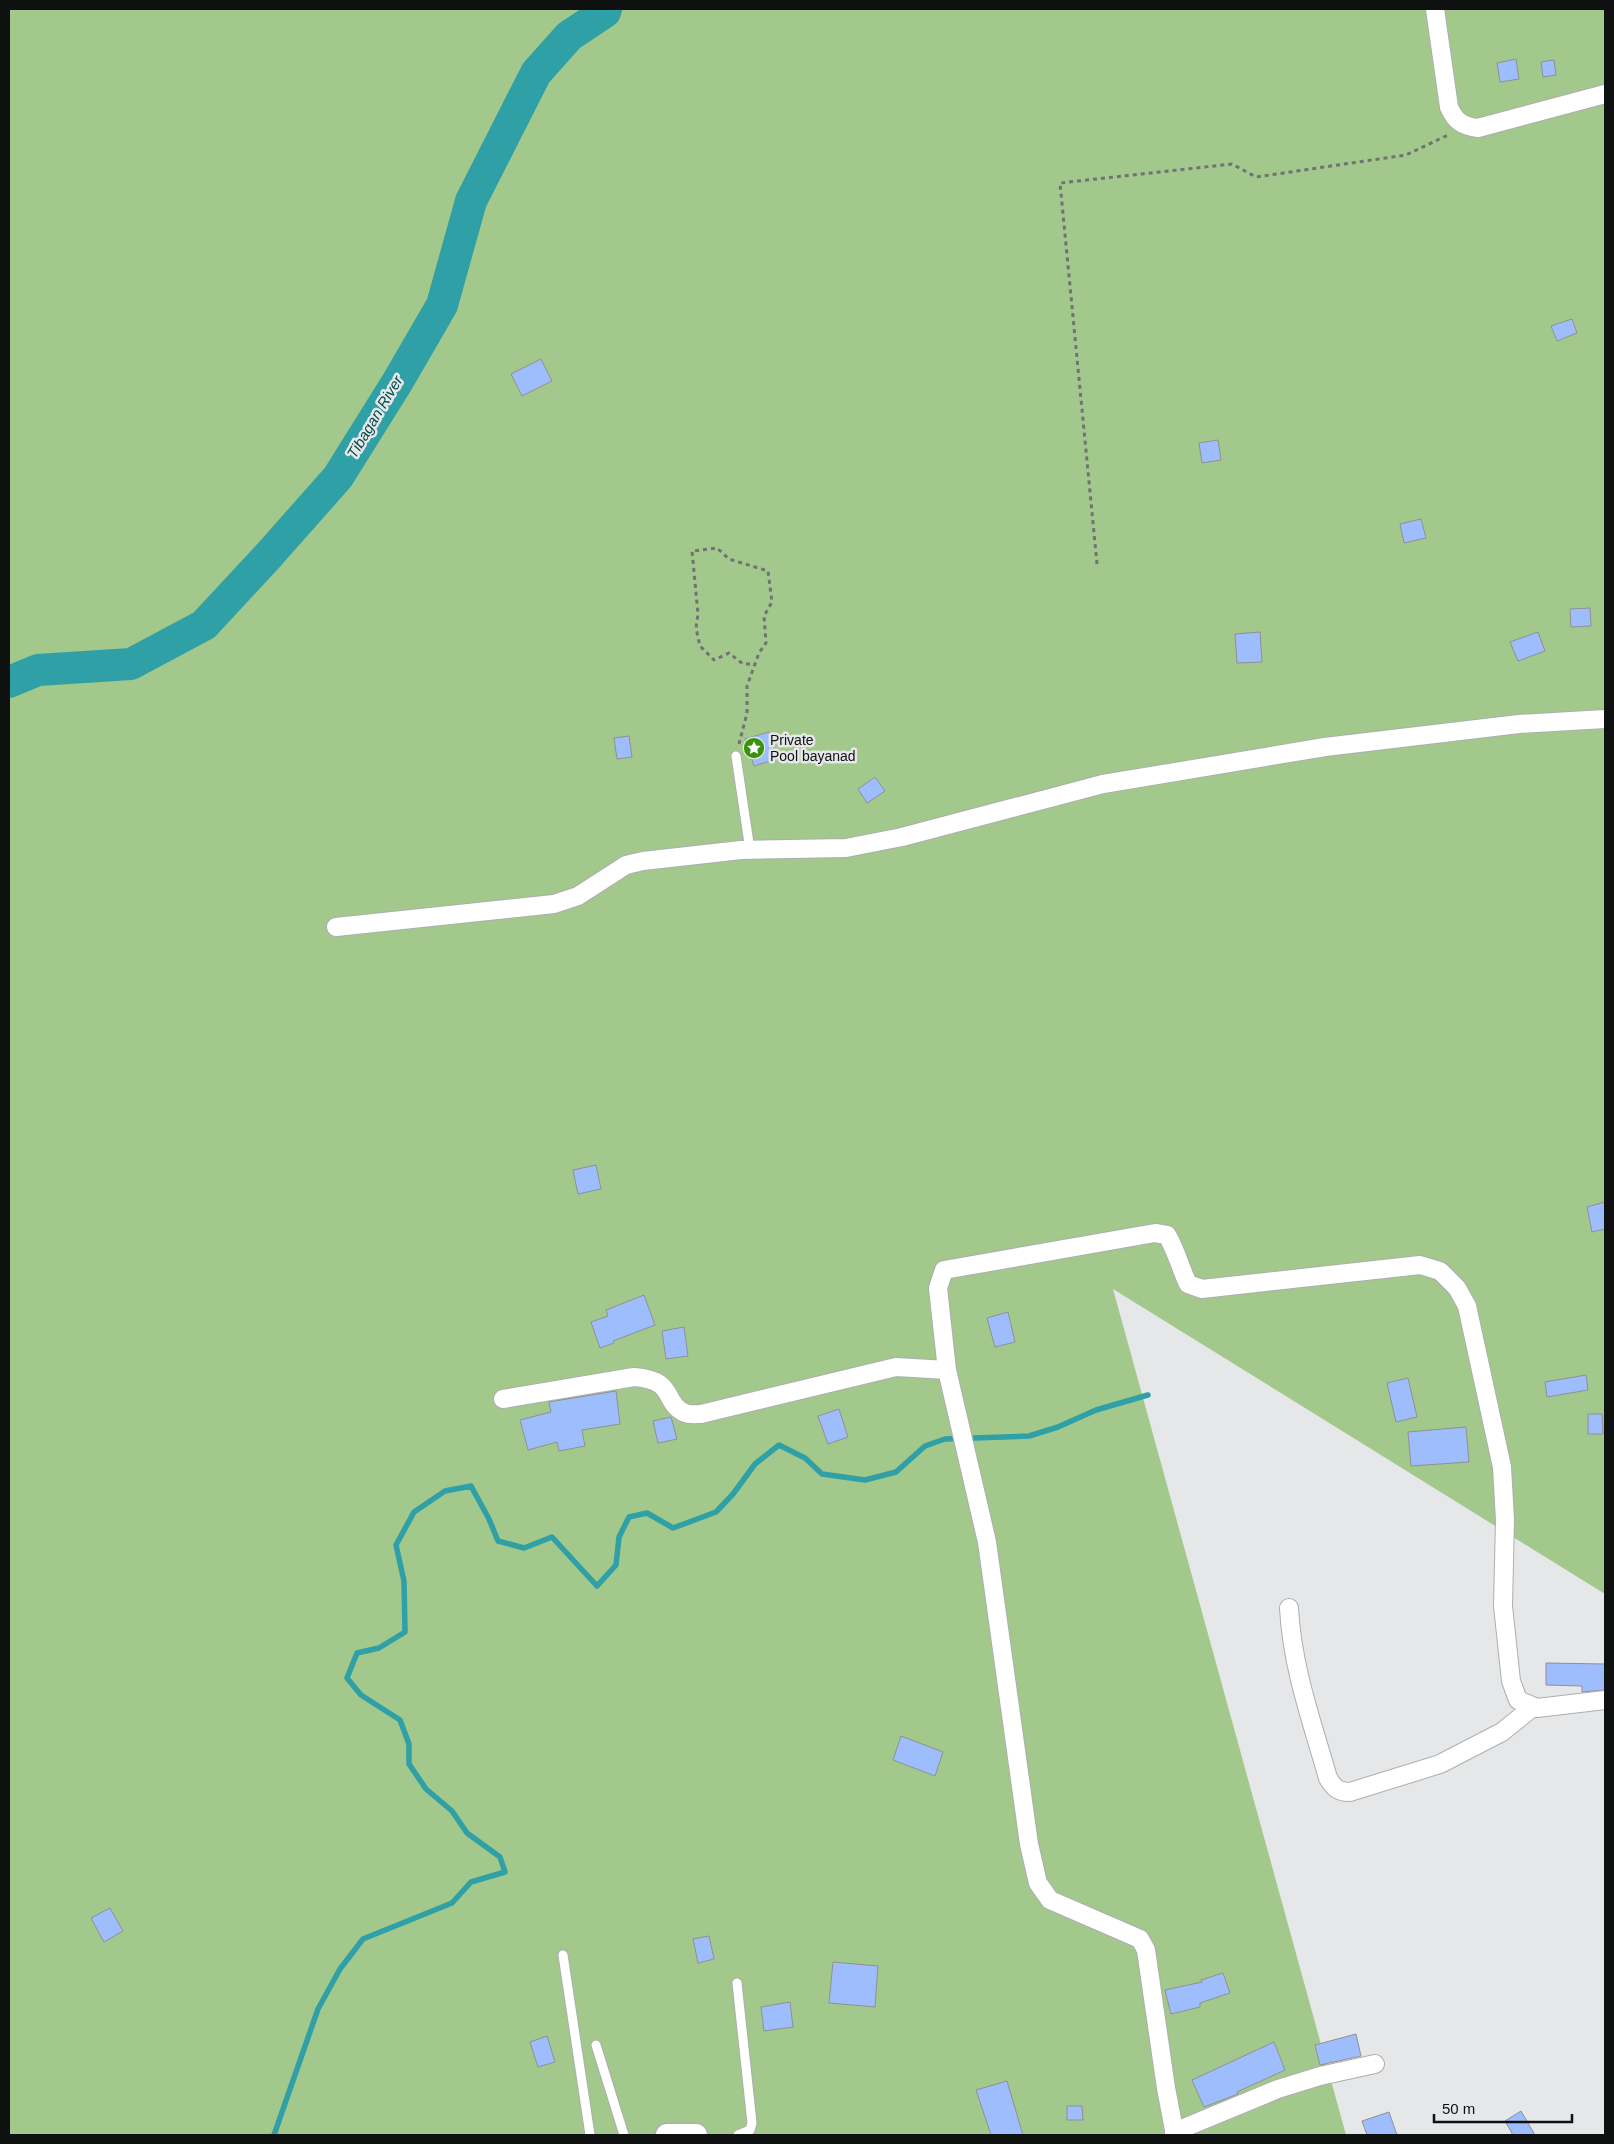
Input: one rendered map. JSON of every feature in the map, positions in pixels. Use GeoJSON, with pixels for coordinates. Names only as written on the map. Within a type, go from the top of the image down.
{"type":"FeatureCollection","features":[{"type":"Feature","properties":{"kind":"street"},"geometry":{"type":"LineString","coordinates":[[1435,9],[1448,107],[1454,118],[1466,126],[1478,128],[1605,94]]}},
{"type":"Feature","properties":{"kind":"street"},"geometry":{"type":"LineString","coordinates":[[336,927],[554,904],[578,896],[626,865],[642,860],[750,850],[846,848],[902,837],[1103,784],[1325,747],[1519,724],[1605,719]]}},
{"type":"Feature","properties":{"kind":"street"},"geometry":{"type":"LineString","coordinates":[[1375,2064],[1320,2076],[1278,2089],[1175,2133],[1146,1950],[1140,1938],[1050,1900],[1038,1883],[1029,1844],[987,1542],[947,1370],[938,1288],[944,1270],[1155,1233],[1167,1235],[1175,1249],[1188,1284],[1202,1289],[1420,1265],[1440,1271],[1457,1288],[1467,1306],[1502,1468],[1504,1512],[1503,1606],[1511,1681],[1518,1700],[1537,1708],[1605,1700]]}},
{"type":"Feature","properties":{"kind":"street"},"geometry":{"type":"LineString","coordinates":[[503,1399],[634,1377],[650,1378],[667,1391],[677,1407],[686,1413],[701,1414],[896,1367],[947,1370]]}},
{"type":"Feature","properties":{"kind":"street"},"geometry":{"type":"LineString","coordinates":[[1289,1608],[1290,1631],[1298,1671],[1326,1769],[1334,1788],[1342,1792],[1350,1792],[1440,1764],[1502,1732],[1533,1707]]}},
{"type":"Feature","properties":{"kind":"street"},"geometry":{"type":"LineString","coordinates":[[667,2135],[696,2135]]}},
{"type":"Feature","properties":{"kind":"lane"},"geometry":{"type":"LineString","coordinates":[[736,756],[750,850]]}},
{"type":"Feature","properties":{"kind":"lane"},"geometry":{"type":"LineString","coordinates":[[563,1955],[590,2135]]}},
{"type":"Feature","properties":{"kind":"lane"},"geometry":{"type":"LineString","coordinates":[[737,1983],[752,2123],[750,2130],[738,2135]]}},
{"type":"Feature","properties":{"kind":"lane"},"geometry":{"type":"LineString","coordinates":[[596,2045],[624,2135]]}},
{"type":"Feature","properties":{"kind":"path"},"geometry":{"type":"LineString","coordinates":[[1097,564],[1060,184],[1232,164],[1256,177],[1406,155],[1466,126]]}},
{"type":"Feature","properties":{"kind":"path"},"geometry":{"type":"LineString","coordinates":[[736,756],[747,713],[747,686],[755,664],[766,643],[764,616],[772,602],[768,571],[729,559],[717,548],[692,551],[698,614],[696,628],[700,646],[714,660],[729,654],[743,664],[755,664]]}},
{"type":"Feature","properties":{"kind":"green space"},"geometry":{"type":"Polygon","coordinates":[[[9,9],[1605,9],[1605,1594],[1113,1289],[1346,2135],[9,2135],[9,9]]]}},
{"type":"Feature","properties":{"kind":"building"},"geometry":{"type":"Polygon","coordinates":[[[1516,59],[1519,79],[1500,82],[1497,63],[1516,59]]]}},
{"type":"Feature","properties":{"kind":"building"},"geometry":{"type":"Polygon","coordinates":[[[1554,60],[1556,75],[1543,77],[1541,62],[1554,60]]]}},
{"type":"Feature","properties":{"kind":"building"},"geometry":{"type":"Polygon","coordinates":[[[1572,319],[1577,333],[1557,341],[1551,326],[1572,319]]]}},
{"type":"Feature","properties":{"kind":"building"},"geometry":{"type":"Polygon","coordinates":[[[541,359],[552,381],[522,396],[511,374],[541,359]]]}},
{"type":"Feature","properties":{"kind":"building"},"geometry":{"type":"Polygon","coordinates":[[[1218,440],[1221,460],[1202,463],[1199,443],[1218,440]]]}},
{"type":"Feature","properties":{"kind":"building"},"geometry":{"type":"Polygon","coordinates":[[[1421,519],[1426,538],[1404,543],[1400,524],[1421,519]]]}},
{"type":"Feature","properties":{"kind":"building"},"geometry":{"type":"Polygon","coordinates":[[[1590,608],[1591,626],[1571,627],[1570,609],[1590,608]]]}},
{"type":"Feature","properties":{"kind":"building"},"geometry":{"type":"Polygon","coordinates":[[[1260,632],[1262,662],[1237,663],[1235,634],[1260,632]]]}},
{"type":"Feature","properties":{"kind":"building"},"geometry":{"type":"Polygon","coordinates":[[[1538,632],[1545,651],[1518,661],[1510,642],[1538,632]]]}},
{"type":"Feature","properties":{"kind":"building"},"geometry":{"type":"Polygon","coordinates":[[[769,732],[777,759],[754,766],[745,739],[769,732]]]}},
{"type":"Feature","properties":{"kind":"building"},"geometry":{"type":"Polygon","coordinates":[[[629,736],[632,757],[617,759],[614,738],[629,736]]]}},
{"type":"Feature","properties":{"kind":"building"},"geometry":{"type":"Polygon","coordinates":[[[875,777],[885,791],[867,803],[858,789],[875,777]]]}},
{"type":"Feature","properties":{"kind":"building"},"geometry":{"type":"Polygon","coordinates":[[[596,1165],[601,1189],[578,1194],[573,1170],[596,1165]]]}},
{"type":"Feature","properties":{"kind":"building"},"geometry":{"type":"Polygon","coordinates":[[[1605,1202],[1605,1229],[1592,1232],[1587,1207],[1605,1202]]]}},
{"type":"Feature","properties":{"kind":"building"},"geometry":{"type":"Polygon","coordinates":[[[644,1295],[655,1325],[600,1348],[591,1322],[608,1316],[606,1310],[644,1295]]]}},
{"type":"Feature","properties":{"kind":"building"},"geometry":{"type":"Polygon","coordinates":[[[1008,1312],[1015,1342],[995,1347],[987,1318],[1008,1312]]]}},
{"type":"Feature","properties":{"kind":"building"},"geometry":{"type":"Polygon","coordinates":[[[684,1327],[688,1356],[666,1359],[662,1331],[684,1327]]]}},
{"type":"Feature","properties":{"kind":"building"},"geometry":{"type":"Polygon","coordinates":[[[1586,1375],[1588,1390],[1547,1397],[1545,1382],[1586,1375]]]}},
{"type":"Feature","properties":{"kind":"building"},"geometry":{"type":"Polygon","coordinates":[[[1408,1378],[1417,1417],[1396,1422],[1387,1383],[1408,1378]]]}},
{"type":"Feature","properties":{"kind":"building"},"geometry":{"type":"Polygon","coordinates":[[[616,1391],[620,1424],[582,1430],[585,1446],[559,1451],[557,1442],[528,1450],[520,1420],[551,1412],[549,1402],[616,1391]]]}},
{"type":"Feature","properties":{"kind":"building"},"geometry":{"type":"Polygon","coordinates":[[[839,1409],[848,1437],[828,1444],[818,1416],[839,1409]]]}},
{"type":"Feature","properties":{"kind":"building"},"geometry":{"type":"Polygon","coordinates":[[[1588,1414],[1602,1414],[1603,1434],[1588,1434],[1588,1414]]]}},
{"type":"Feature","properties":{"kind":"building"},"geometry":{"type":"Polygon","coordinates":[[[671,1417],[677,1439],[658,1443],[653,1421],[671,1417]]]}},
{"type":"Feature","properties":{"kind":"building"},"geometry":{"type":"Polygon","coordinates":[[[1466,1427],[1469,1462],[1411,1466],[1408,1432],[1466,1427]]]}},
{"type":"Feature","properties":{"kind":"building"},"geometry":{"type":"Polygon","coordinates":[[[1546,1663],[1605,1664],[1605,1690],[1582,1692],[1582,1686],[1546,1685],[1546,1663]]]}},
{"type":"Feature","properties":{"kind":"building"},"geometry":{"type":"Polygon","coordinates":[[[901,1736],[943,1752],[935,1776],[893,1760],[901,1736]]]}},
{"type":"Feature","properties":{"kind":"building"},"geometry":{"type":"Polygon","coordinates":[[[110,1908],[123,1931],[104,1942],[91,1918],[110,1908]]]}},
{"type":"Feature","properties":{"kind":"building"},"geometry":{"type":"Polygon","coordinates":[[[709,1936],[714,1959],[698,1963],[693,1939],[709,1936]]]}},
{"type":"Feature","properties":{"kind":"building"},"geometry":{"type":"Polygon","coordinates":[[[833,1962],[878,1966],[875,2007],[829,2003],[833,1962]]]}},
{"type":"Feature","properties":{"kind":"building"},"geometry":{"type":"Polygon","coordinates":[[[1223,1973],[1230,1993],[1200,2003],[1200,2007],[1171,2014],[1165,1990],[1202,1982],[1201,1980],[1223,1973]]]}},
{"type":"Feature","properties":{"kind":"building"},"geometry":{"type":"Polygon","coordinates":[[[790,2002],[793,2027],[764,2031],[761,2007],[790,2002]]]}},
{"type":"Feature","properties":{"kind":"building"},"geometry":{"type":"Polygon","coordinates":[[[1356,2034],[1361,2056],[1320,2065],[1315,2045],[1356,2034]]]}},
{"type":"Feature","properties":{"kind":"building"},"geometry":{"type":"Polygon","coordinates":[[[547,2036],[555,2062],[538,2067],[530,2042],[547,2036]]]}},
{"type":"Feature","properties":{"kind":"building"},"geometry":{"type":"Polygon","coordinates":[[[1274,2042],[1285,2070],[1237,2092],[1238,2094],[1204,2107],[1192,2080],[1274,2042]]]}},
{"type":"Feature","properties":{"kind":"building"},"geometry":{"type":"Polygon","coordinates":[[[1007,2081],[1023,2135],[991,2135],[976,2090],[1007,2081]]]}},
{"type":"Feature","properties":{"kind":"building"},"geometry":{"type":"Polygon","coordinates":[[[1067,2106],[1082,2106],[1083,2120],[1067,2120],[1067,2106]]]}},
{"type":"Feature","properties":{"kind":"building"},"geometry":{"type":"Polygon","coordinates":[[[1521,2111],[1535,2135],[1513,2135],[1505,2121],[1521,2111]]]}},
{"type":"Feature","properties":{"kind":"building"},"geometry":{"type":"Polygon","coordinates":[[[1389,2112],[1397,2135],[1367,2135],[1362,2121],[1389,2112]]]}},
{"type":"Feature","properties":{"kind":"waterway","name":"Tibagan River"},"geometry":{"type":"LineString","coordinates":[[9,682],[38,670],[131,664],[204,625],[269,555],[338,477],[398,381],[442,305],[471,201],[536,73],[569,36],[605,12],[606,9]]}},
{"type":"Feature","properties":{"kind":"waterway"},"geometry":{"type":"LineString","coordinates":[[274,2135],[318,2009],[340,1969],[363,1939],[452,1903],[471,1882],[505,1872],[500,1857],[467,1833],[452,1811],[426,1789],[409,1764],[409,1744],[400,1720],[361,1695],[347,1678],[357,1653],[379,1648],[405,1632],[404,1581],[396,1545],[414,1512],[445,1491],[471,1486],[489,1519],[498,1541],[524,1548],[552,1537],[597,1586],[616,1565],[619,1537],[629,1517],[647,1513],[673,1528],[716,1512],[733,1494],[755,1464],[779,1445],[805,1458],[822,1474],[865,1480],[896,1472],[925,1446],[945,1439],[1029,1436],[1058,1427],[1096,1410],[1148,1395]]}},
{"type":"Feature","properties":{"kind":"place","name":"Private Pool bayanad"},"geometry":{"type":"Point","coordinates":[754,748]}}]}
